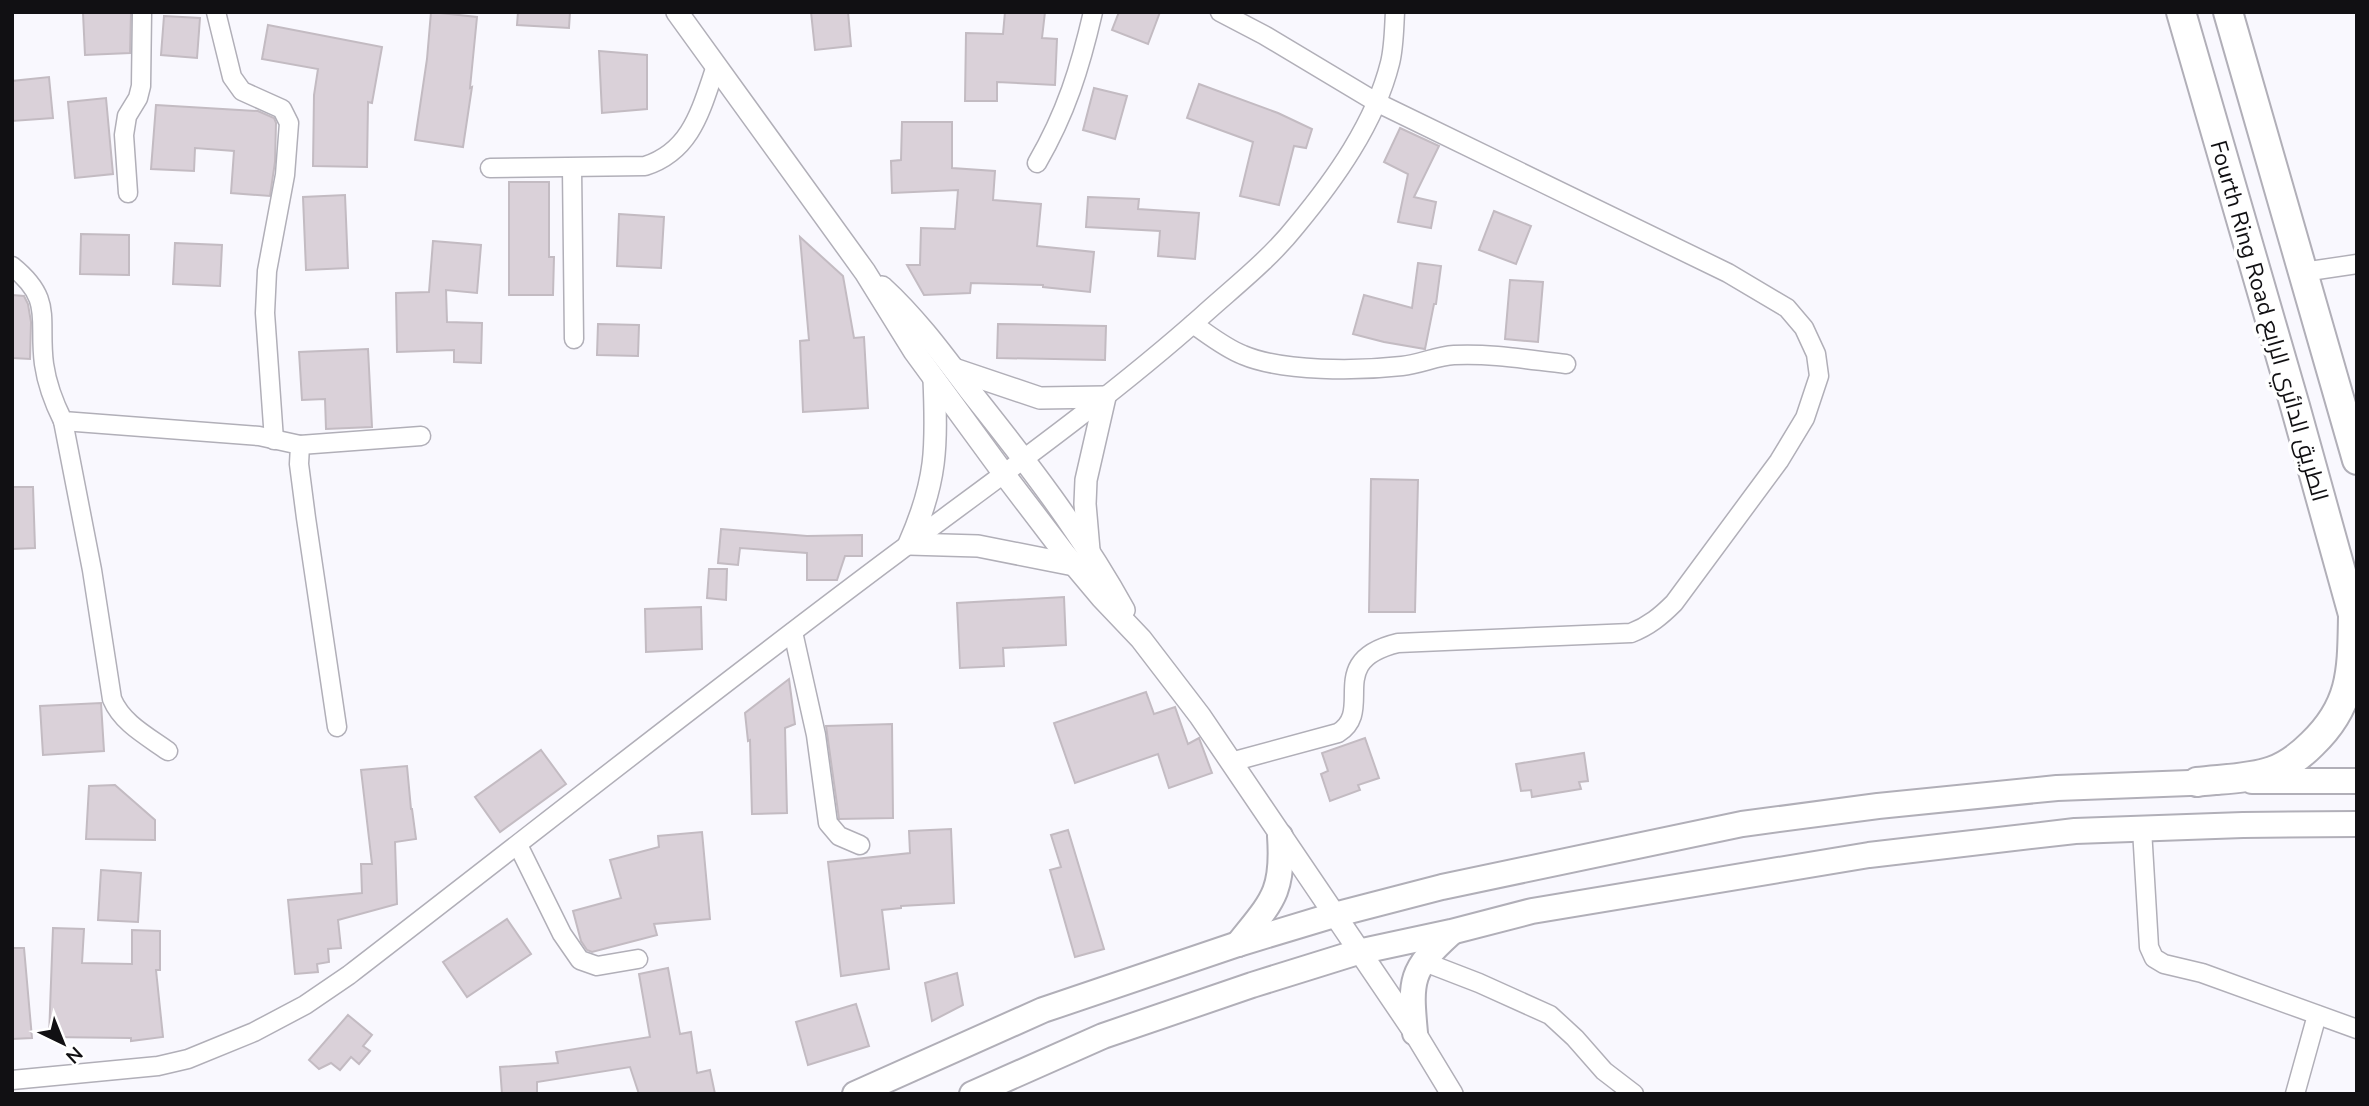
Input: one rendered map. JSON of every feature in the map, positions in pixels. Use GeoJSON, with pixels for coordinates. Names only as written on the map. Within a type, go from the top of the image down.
{"type":"FeatureCollection","features":[{"type":"Feature","properties":{"kind":"main road","name":"Fourth Ring Road الطريق الدائري الرابع"},"geometry":{"type":"LineString","coordinates":[[2180,12],[2355,623],[2346,697],[2330,727],[2304,752],[2273,771],[2197,782]]}},
{"type":"Feature","properties":{"kind":"main road","name":"Fourth Ring Road الطريق الدائري الرابع"},"geometry":{"type":"LineString","coordinates":[[2228,12],[2357,460]]}},
{"type":"Feature","properties":{"kind":"main road"},"geometry":{"type":"LineString","coordinates":[[855,1094],[1043,1010],[1238,944],[1442,887],[1742,824],[1878,806],[2057,788],[2197,782],[2357,781]]}},
{"type":"Feature","properties":{"kind":"main road"},"geometry":{"type":"LineString","coordinates":[[972,1094],[1103,1036],[1358,952],[1532,911],[1869,855],[2076,831],[2256,824],[2357,824]]}},
{"type":"Feature","properties":{"kind":"main road"},"geometry":{"type":"LineString","coordinates":[[1238,944],[1268,906],[1278,888],[1282,863],[1280,836]]}},
{"type":"Feature","properties":{"kind":"main road"},"geometry":{"type":"LineString","coordinates":[[1415,1033],[1412,994],[1422,961],[1451,932]]}},
{"type":"Feature","properties":{"kind":"street"},"geometry":{"type":"LineString","coordinates":[[128,193],[124,135],[127,116],[138,98],[141,86],[142,12]]}},
{"type":"Feature","properties":{"kind":"street"},"geometry":{"type":"LineString","coordinates":[[216,12],[232,77],[237,86],[247,94],[277,106],[286,114],[289,123],[285,175],[267,271],[265,313],[274,440]]}},
{"type":"Feature","properties":{"kind":"street"},"geometry":{"type":"LineString","coordinates":[[677,12],[865,272],[899,328],[1025,459],[1082,558],[1231,762],[1415,1033],[1452,1094]]}},
{"type":"Feature","properties":{"kind":"street"},"geometry":{"type":"LineString","coordinates":[[1037,163],[1065,111],[1082,59],[1093,12]]}},
{"type":"Feature","properties":{"kind":"street"},"geometry":{"type":"LineString","coordinates":[[1220,12],[1376,102],[1728,273],[1787,308],[1804,328],[1816,354],[1819,376],[1805,418],[1779,461],[1674,603],[1659,618],[1631,633],[1398,643],[1381,647],[1368,654],[1359,664],[1353,680],[1352,720],[1345,729],[1231,762]]}},
{"type":"Feature","properties":{"kind":"street"},"geometry":{"type":"LineString","coordinates":[[12,1080],[158,1066],[211,1051],[254,1032],[305,1004],[349,975],[793,632],[1025,459],[1193,324],[1265,260],[1296,227],[1348,155],[1376,102],[1390,62],[1395,12]]}},
{"type":"Feature","properties":{"kind":"street"},"geometry":{"type":"LineString","coordinates":[[490,168],[645,166],[662,161],[688,136],[697,120],[716,66]]}},
{"type":"Feature","properties":{"kind":"street"},"geometry":{"type":"LineString","coordinates":[[572,168],[574,339]]}},
{"type":"Feature","properties":{"kind":"street"},"geometry":{"type":"LineString","coordinates":[[2304,272],[2357,264]]}},
{"type":"Feature","properties":{"kind":"street"},"geometry":{"type":"LineString","coordinates":[[12,266],[28,279],[41,301],[46,375],[53,401],[63,421],[92,570],[112,699],[127,721],[168,751]]}},
{"type":"Feature","properties":{"kind":"street"},"geometry":{"type":"LineString","coordinates":[[1193,324],[1241,355],[1282,364],[1325,368],[1402,366],[1451,355],[1566,364]]}},
{"type":"Feature","properties":{"kind":"street"},"geometry":{"type":"LineString","coordinates":[[944,374],[1040,398],[1105,397]]}},
{"type":"Feature","properties":{"kind":"street"},"geometry":{"type":"LineString","coordinates":[[944,374],[1004,474],[1082,558]]}},
{"type":"Feature","properties":{"kind":"street"},"geometry":{"type":"LineString","coordinates":[[909,544],[923,510],[934,464],[944,374]]}},
{"type":"Feature","properties":{"kind":"street"},"geometry":{"type":"LineString","coordinates":[[1082,558],[1086,480],[1105,397]]}},
{"type":"Feature","properties":{"kind":"street"},"geometry":{"type":"LineString","coordinates":[[63,421],[259,436],[300,445],[421,436]]}},
{"type":"Feature","properties":{"kind":"street"},"geometry":{"type":"LineString","coordinates":[[300,445],[299,464],[306,518],[337,727]]}},
{"type":"Feature","properties":{"kind":"street"},"geometry":{"type":"LineString","coordinates":[[909,544],[978,545],[1082,558]]}},
{"type":"Feature","properties":{"kind":"street"},"geometry":{"type":"LineString","coordinates":[[793,632],[816,735],[828,823],[839,836],[860,845]]}},
{"type":"Feature","properties":{"kind":"street"},"geometry":{"type":"LineString","coordinates":[[2142,829],[2149,947],[2154,958],[2164,964],[2202,973],[2357,1029]]}},
{"type":"Feature","properties":{"kind":"street"},"geometry":{"type":"LineString","coordinates":[[518,845],[562,934],[580,960],[597,966],[638,959]]}},
{"type":"Feature","properties":{"kind":"street"},"geometry":{"type":"LineString","coordinates":[[1422,961],[1550,1015],[1576,1038],[1604,1071],[1634,1094]]}},
{"type":"Feature","properties":{"kind":"street"},"geometry":{"type":"LineString","coordinates":[[2295,1094],[2317,1015]]}},
{"type":"Feature","properties":{"kind":"building"},"geometry":{"type":"Polygon","coordinates":[[[131,12],[130,53],[85,55],[83,13],[131,12]]]}},
{"type":"Feature","properties":{"kind":"building"},"geometry":{"type":"Polygon","coordinates":[[[431,12],[477,17],[470,88],[472,87],[463,147],[415,140],[431,12]]]}},
{"type":"Feature","properties":{"kind":"building"},"geometry":{"type":"Polygon","coordinates":[[[518,12],[570,12],[569,28],[517,25],[518,12]]]}},
{"type":"Feature","properties":{"kind":"building"},"geometry":{"type":"Polygon","coordinates":[[[811,12],[848,12],[851,46],[815,50],[811,12]]]}},
{"type":"Feature","properties":{"kind":"building"},"geometry":{"type":"Polygon","coordinates":[[[1005,12],[1045,12],[1042,38],[1057,39],[1055,85],[997,82],[997,101],[965,101],[966,33],[1003,34],[1005,12]]]}},
{"type":"Feature","properties":{"kind":"building"},"geometry":{"type":"Polygon","coordinates":[[[1119,12],[1160,12],[1148,44],[1112,30],[1119,12]]]}},
{"type":"Feature","properties":{"kind":"building"},"geometry":{"type":"Polygon","coordinates":[[[164,16],[200,18],[197,58],[161,55],[164,16]]]}},
{"type":"Feature","properties":{"kind":"building"},"geometry":{"type":"Polygon","coordinates":[[[268,25],[382,47],[372,103],[368,102],[367,167],[313,166],[314,95],[318,69],[262,59],[268,25]]]}},
{"type":"Feature","properties":{"kind":"building"},"geometry":{"type":"Polygon","coordinates":[[[599,51],[647,55],[647,109],[602,113],[599,51]]]}},
{"type":"Feature","properties":{"kind":"building"},"geometry":{"type":"Polygon","coordinates":[[[49,77],[53,118],[12,121],[12,81],[49,77]]]}},
{"type":"Feature","properties":{"kind":"building"},"geometry":{"type":"Polygon","coordinates":[[[1199,84],[1278,113],[1312,129],[1306,148],[1294,146],[1279,205],[1240,196],[1253,142],[1187,118],[1199,84]]]}},
{"type":"Feature","properties":{"kind":"building"},"geometry":{"type":"Polygon","coordinates":[[[1094,88],[1127,96],[1115,139],[1083,130],[1094,88]]]}},
{"type":"Feature","properties":{"kind":"building"},"geometry":{"type":"Polygon","coordinates":[[[106,98],[113,174],[75,178],[68,102],[106,98]]]}},
{"type":"Feature","properties":{"kind":"building"},"geometry":{"type":"Polygon","coordinates":[[[156,105],[258,111],[274,118],[275,162],[270,196],[231,193],[234,151],[195,148],[194,171],[151,169],[156,105]]]}},
{"type":"Feature","properties":{"kind":"building"},"geometry":{"type":"Polygon","coordinates":[[[902,122],[952,122],[952,168],[995,171],[993,200],[1041,204],[1037,246],[1094,252],[1090,292],[1043,285],[971,283],[970,293],[924,295],[907,265],[920,265],[921,228],[955,229],[958,190],[892,193],[891,161],[901,160],[902,122]]]}},
{"type":"Feature","properties":{"kind":"building"},"geometry":{"type":"Polygon","coordinates":[[[1400,128],[1439,146],[1414,197],[1436,202],[1431,228],[1398,222],[1408,174],[1384,162],[1400,128]]]}},
{"type":"Feature","properties":{"kind":"building"},"geometry":{"type":"Polygon","coordinates":[[[509,182],[549,182],[549,257],[554,257],[553,295],[509,295],[509,182]]]}},
{"type":"Feature","properties":{"kind":"building"},"geometry":{"type":"Polygon","coordinates":[[[345,195],[348,268],[306,270],[303,197],[345,195]]]}},
{"type":"Feature","properties":{"kind":"building"},"geometry":{"type":"Polygon","coordinates":[[[1088,197],[1139,199],[1138,209],[1199,213],[1195,259],[1158,256],[1160,231],[1086,227],[1088,197]]]}},
{"type":"Feature","properties":{"kind":"building"},"geometry":{"type":"Polygon","coordinates":[[[1494,211],[1531,226],[1516,264],[1479,250],[1494,211]]]}},
{"type":"Feature","properties":{"kind":"building"},"geometry":{"type":"Polygon","coordinates":[[[619,214],[664,217],[661,268],[617,266],[619,214]]]}},
{"type":"Feature","properties":{"kind":"building"},"geometry":{"type":"Polygon","coordinates":[[[81,234],[129,235],[129,275],[80,274],[81,234]]]}},
{"type":"Feature","properties":{"kind":"building"},"geometry":{"type":"Polygon","coordinates":[[[800,237],[843,276],[854,338],[864,337],[868,408],[803,412],[800,341],[809,340],[800,237]]]}},
{"type":"Feature","properties":{"kind":"building"},"geometry":{"type":"Polygon","coordinates":[[[433,241],[481,245],[477,293],[446,290],[447,322],[482,323],[481,363],[454,362],[454,350],[397,352],[396,293],[429,292],[433,241]]]}},
{"type":"Feature","properties":{"kind":"building"},"geometry":{"type":"Polygon","coordinates":[[[175,243],[222,245],[220,286],[173,284],[175,243]]]}},
{"type":"Feature","properties":{"kind":"building"},"geometry":{"type":"Polygon","coordinates":[[[1418,263],[1441,266],[1436,304],[1425,349],[1353,334],[1364,295],[1412,308],[1418,263]]]}},
{"type":"Feature","properties":{"kind":"building"},"geometry":{"type":"Polygon","coordinates":[[[1510,280],[1543,282],[1538,342],[1505,339],[1510,280]]]}},
{"type":"Feature","properties":{"kind":"building"},"geometry":{"type":"Polygon","coordinates":[[[12,295],[24,296],[28,304],[31,322],[30,359],[12,358],[12,295]]]}},
{"type":"Feature","properties":{"kind":"building"},"geometry":{"type":"Polygon","coordinates":[[[598,324],[639,325],[638,356],[597,355],[598,324]]]}},
{"type":"Feature","properties":{"kind":"building"},"geometry":{"type":"Polygon","coordinates":[[[998,324],[1106,326],[1105,360],[997,358],[998,324]]]}},
{"type":"Feature","properties":{"kind":"building"},"geometry":{"type":"Polygon","coordinates":[[[368,349],[372,427],[326,429],[325,399],[302,400],[299,352],[368,349]]]}},
{"type":"Feature","properties":{"kind":"building"},"geometry":{"type":"Polygon","coordinates":[[[1371,479],[1418,480],[1415,612],[1369,612],[1371,479]]]}},
{"type":"Feature","properties":{"kind":"building"},"geometry":{"type":"Polygon","coordinates":[[[12,487],[33,487],[35,548],[12,549],[12,487]]]}},
{"type":"Feature","properties":{"kind":"building"},"geometry":{"type":"Polygon","coordinates":[[[721,529],[807,536],[862,535],[862,556],[845,556],[837,580],[807,580],[807,553],[740,548],[738,565],[718,563],[721,529]]]}},
{"type":"Feature","properties":{"kind":"building"},"geometry":{"type":"Polygon","coordinates":[[[709,569],[727,569],[726,600],[707,598],[709,569]]]}},
{"type":"Feature","properties":{"kind":"building"},"geometry":{"type":"Polygon","coordinates":[[[1064,597],[1066,645],[1003,648],[1004,666],[960,668],[957,603],[1064,597]]]}},
{"type":"Feature","properties":{"kind":"building"},"geometry":{"type":"Polygon","coordinates":[[[701,607],[702,649],[646,652],[645,609],[701,607]]]}},
{"type":"Feature","properties":{"kind":"building"},"geometry":{"type":"Polygon","coordinates":[[[789,679],[795,724],[785,728],[787,813],[752,814],[750,740],[748,741],[745,713],[789,679]]]}},
{"type":"Feature","properties":{"kind":"building"},"geometry":{"type":"Polygon","coordinates":[[[1146,692],[1154,714],[1175,707],[1188,744],[1199,738],[1212,773],[1169,788],[1158,754],[1075,783],[1054,723],[1146,692]]]}},
{"type":"Feature","properties":{"kind":"building"},"geometry":{"type":"Polygon","coordinates":[[[101,703],[104,751],[43,755],[40,706],[101,703]]]}},
{"type":"Feature","properties":{"kind":"building"},"geometry":{"type":"Polygon","coordinates":[[[892,724],[893,818],[839,819],[826,726],[892,724]]]}},
{"type":"Feature","properties":{"kind":"building"},"geometry":{"type":"Polygon","coordinates":[[[1365,738],[1379,778],[1358,785],[1360,790],[1330,801],[1321,774],[1328,771],[1322,753],[1365,738]]]}},
{"type":"Feature","properties":{"kind":"building"},"geometry":{"type":"Polygon","coordinates":[[[541,750],[566,784],[500,832],[475,797],[541,750]]]}},
{"type":"Feature","properties":{"kind":"building"},"geometry":{"type":"Polygon","coordinates":[[[1584,753],[1588,781],[1579,782],[1581,789],[1532,797],[1531,790],[1521,791],[1516,764],[1584,753]]]}},
{"type":"Feature","properties":{"kind":"building"},"geometry":{"type":"Polygon","coordinates":[[[407,766],[416,839],[395,842],[397,904],[338,920],[341,948],[328,949],[329,962],[317,964],[318,972],[295,974],[288,900],[362,893],[361,864],[372,864],[361,770],[407,766]]]}},
{"type":"Feature","properties":{"kind":"building"},"geometry":{"type":"Polygon","coordinates":[[[115,785],[155,820],[155,840],[86,839],[89,786],[115,785]]]}},
{"type":"Feature","properties":{"kind":"building"},"geometry":{"type":"Polygon","coordinates":[[[951,829],[954,903],[901,906],[882,910],[889,969],[841,976],[828,862],[910,853],[909,831],[951,829]]]}},
{"type":"Feature","properties":{"kind":"building"},"geometry":{"type":"Polygon","coordinates":[[[1068,830],[1104,949],[1075,957],[1050,870],[1061,867],[1051,835],[1068,830]]]}},
{"type":"Feature","properties":{"kind":"building"},"geometry":{"type":"Polygon","coordinates":[[[702,832],[710,919],[654,924],[657,935],[592,952],[587,950],[581,941],[573,911],[621,898],[610,860],[659,847],[658,836],[702,832]]]}},
{"type":"Feature","properties":{"kind":"building"},"geometry":{"type":"Polygon","coordinates":[[[101,870],[141,873],[138,922],[98,920],[101,870]]]}},
{"type":"Feature","properties":{"kind":"building"},"geometry":{"type":"Polygon","coordinates":[[[507,919],[531,954],[467,997],[443,962],[507,919]]]}},
{"type":"Feature","properties":{"kind":"building"},"geometry":{"type":"Polygon","coordinates":[[[53,928],[84,929],[82,963],[132,964],[132,930],[160,931],[160,970],[156,970],[163,1037],[131,1041],[131,1038],[49,1037],[53,928]]]}},
{"type":"Feature","properties":{"kind":"building"},"geometry":{"type":"Polygon","coordinates":[[[12,948],[24,948],[32,1038],[12,1039],[12,948]]]}},
{"type":"Feature","properties":{"kind":"building"},"geometry":{"type":"Polygon","coordinates":[[[668,968],[680,1034],[691,1032],[697,1073],[710,1070],[715,1094],[639,1094],[630,1067],[537,1082],[537,1094],[502,1094],[500,1067],[558,1063],[556,1052],[650,1037],[639,974],[668,968]]]}},
{"type":"Feature","properties":{"kind":"building"},"geometry":{"type":"Polygon","coordinates":[[[957,973],[963,1005],[932,1021],[925,983],[957,973]]]}},
{"type":"Feature","properties":{"kind":"building"},"geometry":{"type":"Polygon","coordinates":[[[856,1004],[869,1046],[808,1065],[796,1022],[856,1004]]]}},
{"type":"Feature","properties":{"kind":"building"},"geometry":{"type":"Polygon","coordinates":[[[348,1015],[372,1035],[363,1046],[370,1051],[359,1064],[351,1057],[340,1070],[331,1063],[319,1069],[309,1060],[348,1015]]]}}]}
